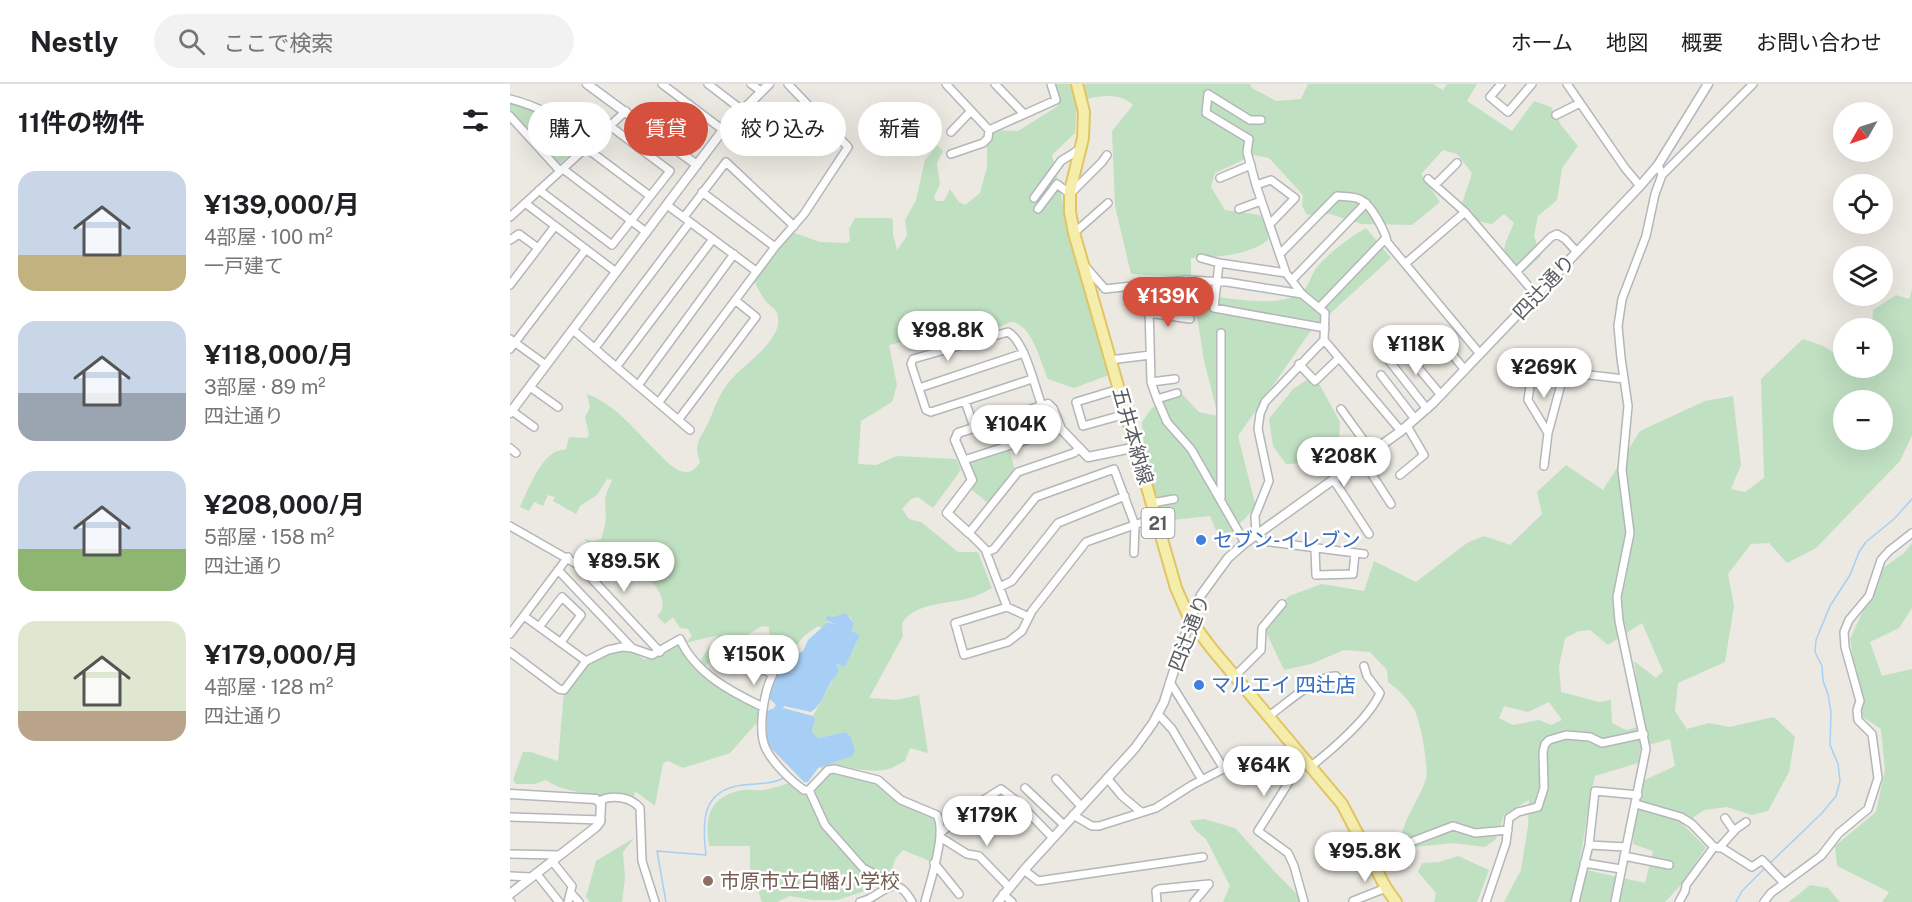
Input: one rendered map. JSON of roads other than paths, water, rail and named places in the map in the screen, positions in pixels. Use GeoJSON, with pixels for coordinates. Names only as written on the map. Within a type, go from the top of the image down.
{"type":"FeatureCollection","features":[{"type":"Feature","properties":{"kind":"main road","name":"五井本納線"},"geometry":{"type":"LineString","coordinates":[[1077,84],[1084,112],[1083,138],[1070,194],[1070,212],[1074,233],[1176,588],[1190,620],[1342,804],[1386,888],[1396,902]]}},
{"type":"Feature","properties":{"kind":"street"},"geometry":{"type":"LineString","coordinates":[[587,84],[624,110]]}},
{"type":"Feature","properties":{"kind":"street"},"geometry":{"type":"LineString","coordinates":[[662,84],[670,87],[687,102]]}},
{"type":"Feature","properties":{"kind":"street"},"geometry":{"type":"LineString","coordinates":[[708,84],[732,102]]}},
{"type":"Feature","properties":{"kind":"street"},"geometry":{"type":"LineString","coordinates":[[751,84],[761,92]]}},
{"type":"Feature","properties":{"kind":"street"},"geometry":{"type":"LineString","coordinates":[[750,102],[769,84]]}},
{"type":"Feature","properties":{"kind":"street"},"geometry":{"type":"LineString","coordinates":[[659,402],[756,271],[804,214],[848,147],[788,84]]}},
{"type":"Feature","properties":{"kind":"street"},"geometry":{"type":"LineString","coordinates":[[946,84],[988,130],[988,138],[982,143],[951,154]]}},
{"type":"Feature","properties":{"kind":"street"},"geometry":{"type":"LineString","coordinates":[[995,84],[1024,114]]}},
{"type":"Feature","properties":{"kind":"street"},"geometry":{"type":"LineString","coordinates":[[1044,84],[1054,94]]}},
{"type":"Feature","properties":{"kind":"street"},"geometry":{"type":"LineString","coordinates":[[988,130],[1056,100],[1051,84]]}},
{"type":"Feature","properties":{"kind":"street"},"geometry":{"type":"LineString","coordinates":[[1501,84],[1490,97],[1508,112],[1532,84]]}},
{"type":"Feature","properties":{"kind":"street"},"geometry":{"type":"LineString","coordinates":[[1567,84],[1640,186]]}},
{"type":"Feature","properties":{"kind":"street","name":"四辻通り"},"geometry":{"type":"LineString","coordinates":[[1004,894],[1135,748],[1158,714],[1190,620],[1201,595],[1228,558],[1245,543],[1372,452],[1427,409],[1640,186],[1658,165],[1708,84]]}},
{"type":"Feature","properties":{"kind":"street"},"geometry":{"type":"LineString","coordinates":[[1615,902],[1646,749],[1619,621],[1617,597],[1630,533],[1622,470],[1628,406],[1618,327],[1622,299],[1646,236],[1655,194],[1662,175],[1753,84]]}},
{"type":"Feature","properties":{"kind":"street"},"geometry":{"type":"LineString","coordinates":[[1261,120],[1250,120],[1208,94],[1206,113],[1249,139],[1247,152],[1256,185],[1286,273],[1302,294],[1325,313],[1324,340],[1404,428],[1424,455],[1400,475]]}},
{"type":"Feature","properties":{"kind":"street"},"geometry":{"type":"LineString","coordinates":[[510,99],[528,104]]}},
{"type":"Feature","properties":{"kind":"street"},"geometry":{"type":"LineString","coordinates":[[1556,115],[1580,103]]}},
{"type":"Feature","properties":{"kind":"street"},"geometry":{"type":"LineString","coordinates":[[951,132],[971,111]]}},
{"type":"Feature","properties":{"kind":"street"},"geometry":{"type":"LineString","coordinates":[[612,124],[624,113]]}},
{"type":"Feature","properties":{"kind":"street"},"geometry":{"type":"LineString","coordinates":[[510,116],[561,170],[646,232]]}},
{"type":"Feature","properties":{"kind":"street"},"geometry":{"type":"LineString","coordinates":[[708,119],[720,128]]}},
{"type":"Feature","properties":{"kind":"street"},"geometry":{"type":"LineString","coordinates":[[539,190],[612,245],[670,171],[612,128]]}},
{"type":"Feature","properties":{"kind":"street"},"geometry":{"type":"LineString","coordinates":[[534,427],[511,412],[720,134]]}},
{"type":"Feature","properties":{"kind":"street"},"geometry":{"type":"LineString","coordinates":[[1034,198],[1061,161],[1080,149]]}},
{"type":"Feature","properties":{"kind":"street"},"geometry":{"type":"LineString","coordinates":[[1038,210],[1057,184],[1070,194],[1107,155]]}},
{"type":"Feature","properties":{"kind":"street"},"geometry":{"type":"LineString","coordinates":[[510,217],[577,156]]}},
{"type":"Feature","properties":{"kind":"street"},"geometry":{"type":"LineString","coordinates":[[597,156],[650,196]]}},
{"type":"Feature","properties":{"kind":"street"},"geometry":{"type":"LineString","coordinates":[[685,156],[697,165]]}},
{"type":"Feature","properties":{"kind":"street"},"geometry":{"type":"LineString","coordinates":[[595,348],[687,220],[702,192],[726,162],[794,226]]}},
{"type":"Feature","properties":{"kind":"street"},"geometry":{"type":"LineString","coordinates":[[1435,185],[1457,163]]}},
{"type":"Feature","properties":{"kind":"street"},"geometry":{"type":"LineString","coordinates":[[1220,178],[1251,165]]}},
{"type":"Feature","properties":{"kind":"street"},"geometry":{"type":"LineString","coordinates":[[1658,165],[1662,175]]}},
{"type":"Feature","properties":{"kind":"street"},"geometry":{"type":"LineString","coordinates":[[1428,179],[1465,212],[1537,296]]}},
{"type":"Feature","properties":{"kind":"street"},"geometry":{"type":"LineString","coordinates":[[1256,185],[1271,180],[1295,198],[1270,224]]}},
{"type":"Feature","properties":{"kind":"street"},"geometry":{"type":"LineString","coordinates":[[702,192],[775,247]]}},
{"type":"Feature","properties":{"kind":"street"},"geometry":{"type":"LineString","coordinates":[[1280,254],[1336,196],[1360,199],[1366,203],[1387,242],[1480,354]]}},
{"type":"Feature","properties":{"kind":"street"},"geometry":{"type":"LineString","coordinates":[[1239,209],[1261,201]]}},
{"type":"Feature","properties":{"kind":"street"},"geometry":{"type":"LineString","coordinates":[[525,203],[616,272]]}},
{"type":"Feature","properties":{"kind":"street"},"geometry":{"type":"LineString","coordinates":[[1074,233],[1108,203]]}},
{"type":"Feature","properties":{"kind":"street"},"geometry":{"type":"LineString","coordinates":[[1292,280],[1366,203]]}},
{"type":"Feature","properties":{"kind":"street"},"geometry":{"type":"LineString","coordinates":[[667,205],[756,271]]}},
{"type":"Feature","properties":{"kind":"street"},"geometry":{"type":"LineString","coordinates":[[1406,263],[1465,212]]}},
{"type":"Feature","properties":{"kind":"street"},"geometry":{"type":"LineString","coordinates":[[510,285],[555,226]]}},
{"type":"Feature","properties":{"kind":"street"},"geometry":{"type":"LineString","coordinates":[[510,240],[519,234],[538,248]]}},
{"type":"Feature","properties":{"kind":"street"},"geometry":{"type":"LineString","coordinates":[[1517,271],[1551,237],[1557,234],[1577,252]]}},
{"type":"Feature","properties":{"kind":"street"},"geometry":{"type":"LineString","coordinates":[[1319,308],[1386,238]]}},
{"type":"Feature","properties":{"kind":"street"},"geometry":{"type":"LineString","coordinates":[[617,366],[712,239]]}},
{"type":"Feature","properties":{"kind":"street"},"geometry":{"type":"LineString","coordinates":[[546,365],[512,343],[586,249]]}},
{"type":"Feature","properties":{"kind":"street"},"geometry":{"type":"LineString","coordinates":[[639,384],[734,255]]}},
{"type":"Feature","properties":{"kind":"street"},"geometry":{"type":"LineString","coordinates":[[1201,258],[1286,273]]}},
{"type":"Feature","properties":{"kind":"street"},"geometry":{"type":"LineString","coordinates":[[1082,262],[1105,289],[1185,280],[1227,282],[1302,294]]}},
{"type":"Feature","properties":{"kind":"street"},"geometry":{"type":"LineString","coordinates":[[1220,263],[1214,308],[1324,328]]}},
{"type":"Feature","properties":{"kind":"street"},"geometry":{"type":"LineString","coordinates":[[679,419],[756,317],[735,300]]}},
{"type":"Feature","properties":{"kind":"street"},"geometry":{"type":"LineString","coordinates":[[1190,319],[1149,310],[1151,382],[1167,422],[1191,449],[1245,543]]}},
{"type":"Feature","properties":{"kind":"street"},"geometry":{"type":"LineString","coordinates":[[573,330],[639,384],[690,430]]}},
{"type":"Feature","properties":{"kind":"street"},"geometry":{"type":"LineString","coordinates":[[1433,331],[1465,370]]}},
{"type":"Feature","properties":{"kind":"street"},"geometry":{"type":"LineString","coordinates":[[1032,379],[928,412],[911,364],[913,359],[1008,332],[1012,334],[1024,353],[1041,406]]}},
{"type":"Feature","properties":{"kind":"street"},"geometry":{"type":"LineString","coordinates":[[1221,333],[1221,501]]}},
{"type":"Feature","properties":{"kind":"street"},"geometry":{"type":"LineString","coordinates":[[1324,340],[1265,402],[1260,414],[1258,429],[1269,481],[1255,516],[1256,536],[1262,541],[1364,554]]}},
{"type":"Feature","properties":{"kind":"street"},"geometry":{"type":"LineString","coordinates":[[1405,352],[1441,395]]}},
{"type":"Feature","properties":{"kind":"street"},"geometry":{"type":"LineString","coordinates":[[919,388],[1024,353]]}},
{"type":"Feature","properties":{"kind":"street"},"geometry":{"type":"LineString","coordinates":[[1110,360],[1150,355]]}},
{"type":"Feature","properties":{"kind":"street"},"geometry":{"type":"LineString","coordinates":[[1299,364],[1315,381],[1339,358]]}},
{"type":"Feature","properties":{"kind":"street"},"geometry":{"type":"LineString","coordinates":[[1387,358],[1427,409]]}},
{"type":"Feature","properties":{"kind":"street"},"geometry":{"type":"LineString","coordinates":[[1548,433],[1528,400],[1530,386],[1538,369],[1624,379]]}},
{"type":"Feature","properties":{"kind":"street"},"geometry":{"type":"LineString","coordinates":[[1544,466],[1548,433],[1564,373]]}},
{"type":"Feature","properties":{"kind":"street"},"geometry":{"type":"LineString","coordinates":[[1380,375],[1415,419]]}},
{"type":"Feature","properties":{"kind":"street"},"geometry":{"type":"LineString","coordinates":[[1151,382],[1175,380]]}},
{"type":"Feature","properties":{"kind":"street"},"geometry":{"type":"LineString","coordinates":[[530,387],[558,407]]}},
{"type":"Feature","properties":{"kind":"street"},"geometry":{"type":"LineString","coordinates":[[1119,389],[1076,402],[1083,426],[1126,414]]}},
{"type":"Feature","properties":{"kind":"street"},"geometry":{"type":"LineString","coordinates":[[1157,399],[1177,393]]}},
{"type":"Feature","properties":{"kind":"street"},"geometry":{"type":"LineString","coordinates":[[965,401],[974,427]]}},
{"type":"Feature","properties":{"kind":"street"},"geometry":{"type":"LineString","coordinates":[[1007,607],[987,552],[947,513],[972,482],[972,477],[955,440],[958,433],[1048,404],[1053,409],[1060,429],[1092,458],[1137,447]]}},
{"type":"Feature","properties":{"kind":"street"},"geometry":{"type":"LineString","coordinates":[[1341,409],[1372,452]]}},
{"type":"Feature","properties":{"kind":"street"},"geometry":{"type":"LineString","coordinates":[[964,460],[1060,429]]}},
{"type":"Feature","properties":{"kind":"street"},"geometry":{"type":"LineString","coordinates":[[969,533],[1018,472],[1074,453],[1080,448]]}},
{"type":"Feature","properties":{"kind":"street"},"geometry":{"type":"LineString","coordinates":[[1362,459],[1392,504]]}},
{"type":"Feature","properties":{"kind":"street"},"geometry":{"type":"LineString","coordinates":[[987,552],[994,549],[1036,497],[1114,469],[1135,525],[1134,553]]}},
{"type":"Feature","properties":{"kind":"street"},"geometry":{"type":"LineString","coordinates":[[1333,479],[1369,534]]}},
{"type":"Feature","properties":{"kind":"street"},"geometry":{"type":"LineString","coordinates":[[1000,587],[1012,581],[1058,523],[1125,496]]}},
{"type":"Feature","properties":{"kind":"street"},"geometry":{"type":"LineString","coordinates":[[1152,503],[1174,499]]}},
{"type":"Feature","properties":{"kind":"street"},"geometry":{"type":"LineString","coordinates":[[1029,617],[1007,607],[955,623],[964,655],[1008,642],[1022,631],[1029,617],[1086,542],[1156,517]]}},
{"type":"Feature","properties":{"kind":"street"},"geometry":{"type":"LineString","coordinates":[[510,526],[568,557],[580,566],[660,652]]}},
{"type":"Feature","properties":{"kind":"street"},"geometry":{"type":"LineString","coordinates":[[1764,902],[1771,893],[1821,856],[1839,832],[1868,809],[1878,778],[1872,734],[1858,720],[1857,710],[1860,702],[1845,647],[1844,632],[1849,620],[1869,596],[1881,560],[1912,533]]}},
{"type":"Feature","properties":{"kind":"street"},"geometry":{"type":"LineString","coordinates":[[1315,548],[1316,575],[1353,574],[1355,553]]}},
{"type":"Feature","properties":{"kind":"street"},"geometry":{"type":"LineString","coordinates":[[510,634],[568,557]]}},
{"type":"Feature","properties":{"kind":"street"},"geometry":{"type":"LineString","coordinates":[[558,570],[632,648]]}},
{"type":"Feature","properties":{"kind":"street"},"geometry":{"type":"LineString","coordinates":[[539,627],[561,597],[581,615],[561,642]]}},
{"type":"Feature","properties":{"kind":"street"},"geometry":{"type":"LineString","coordinates":[[1235,676],[1261,650],[1262,628],[1282,604]]}},
{"type":"Feature","properties":{"kind":"street"},"geometry":{"type":"LineString","coordinates":[[524,616],[586,661]]}},
{"type":"Feature","properties":{"kind":"street"},"geometry":{"type":"LineString","coordinates":[[510,652],[559,689],[564,690],[586,661],[608,650],[622,647],[632,648],[652,656],[680,639],[688,653],[717,681],[738,696],[763,707]]}},
{"type":"Feature","properties":{"kind":"street"},"geometry":{"type":"LineString","coordinates":[[740,660],[773,674],[767,687],[763,707],[765,748],[792,782],[804,790],[809,790]]}},
{"type":"Feature","properties":{"kind":"street"},"geometry":{"type":"LineString","coordinates":[[1073,815],[1092,826],[1133,816],[1156,808],[1202,780],[1245,760],[1265,777],[1275,778],[1307,763],[1335,748],[1373,709],[1380,693],[1367,676],[1364,666]]}},
{"type":"Feature","properties":{"kind":"street"},"geometry":{"type":"LineString","coordinates":[[1269,716],[1305,688],[1328,676],[1336,676],[1345,688]]}},
{"type":"Feature","properties":{"kind":"street"},"geometry":{"type":"LineString","coordinates":[[1170,682],[1224,769]]}},
{"type":"Feature","properties":{"kind":"street"},"geometry":{"type":"LineString","coordinates":[[1158,714],[1172,729],[1202,780]]}},
{"type":"Feature","properties":{"kind":"street"},"geometry":{"type":"LineString","coordinates":[[1486,902],[1500,865],[1509,818],[1513,814],[1538,807],[1544,788],[1542,752],[1545,744],[1549,740],[1566,735],[1590,737],[1602,743],[1644,734]]}},
{"type":"Feature","properties":{"kind":"street"},"geometry":{"type":"LineString","coordinates":[[809,790],[828,770],[878,780],[901,800],[936,815],[939,820],[940,835],[925,902]]}},
{"type":"Feature","properties":{"kind":"street"},"geometry":{"type":"LineString","coordinates":[[1290,771],[1289,782],[1258,831],[1288,853],[1304,902]]}},
{"type":"Feature","properties":{"kind":"street"},"geometry":{"type":"LineString","coordinates":[[1107,778],[1122,796],[1141,812]]}},
{"type":"Feature","properties":{"kind":"street"},"geometry":{"type":"LineString","coordinates":[[1056,779],[1081,806]]}},
{"type":"Feature","properties":{"kind":"street"},"geometry":{"type":"LineString","coordinates":[[1025,788],[1064,825]]}},
{"type":"Feature","properties":{"kind":"street"},"geometry":{"type":"LineString","coordinates":[[940,835],[976,804],[1001,789],[1018,802],[1053,838]]}},
{"type":"Feature","properties":{"kind":"street"},"geometry":{"type":"LineString","coordinates":[[809,790],[825,825],[863,867],[886,880],[888,886]]}},
{"type":"Feature","properties":{"kind":"street"},"geometry":{"type":"LineString","coordinates":[[1575,902],[1589,845],[1595,792],[1638,795]]}},
{"type":"Feature","properties":{"kind":"street"},"geometry":{"type":"LineString","coordinates":[[510,794],[592,798],[599,801],[606,798],[623,798],[633,801],[640,808],[642,861],[655,902]]}},
{"type":"Feature","properties":{"kind":"street"},"geometry":{"type":"LineString","coordinates":[[510,894],[596,827],[601,820],[599,801]]}},
{"type":"Feature","properties":{"kind":"street"},"geometry":{"type":"LineString","coordinates":[[1636,804],[1681,817],[1692,824],[1716,847],[1752,867],[1762,860],[1784,883]]}},
{"type":"Feature","properties":{"kind":"street"},"geometry":{"type":"LineString","coordinates":[[510,817],[601,820]]}},
{"type":"Feature","properties":{"kind":"street"},"geometry":{"type":"LineString","coordinates":[[1725,818],[1734,831]]}},
{"type":"Feature","properties":{"kind":"street"},"geometry":{"type":"LineString","coordinates":[[1679,902],[1686,885],[1716,847],[1746,822]]}},
{"type":"Feature","properties":{"kind":"street"},"geometry":{"type":"LineString","coordinates":[[1372,858],[1384,855],[1393,858],[1401,856],[1411,842],[1453,826],[1475,833],[1508,830]]}},
{"type":"Feature","properties":{"kind":"street"},"geometry":{"type":"LineString","coordinates":[[940,835],[967,854],[979,856],[1004,894],[1012,902]]}},
{"type":"Feature","properties":{"kind":"street"},"geometry":{"type":"LineString","coordinates":[[1589,845],[1626,847]]}},
{"type":"Feature","properties":{"kind":"street"},"geometry":{"type":"LineString","coordinates":[[510,854],[556,858]]}},
{"type":"Feature","properties":{"kind":"street"},"geometry":{"type":"LineString","coordinates":[[1024,870],[1038,881],[1203,856]]}},
{"type":"Feature","properties":{"kind":"street"},"geometry":{"type":"LineString","coordinates":[[1624,856],[1669,866]]}},
{"type":"Feature","properties":{"kind":"street"},"geometry":{"type":"LineString","coordinates":[[556,858],[572,886],[568,902]]}},
{"type":"Feature","properties":{"kind":"street"},"geometry":{"type":"LineString","coordinates":[[934,863],[958,894]]}},
{"type":"Feature","properties":{"kind":"street"},"geometry":{"type":"LineString","coordinates":[[1584,863],[1621,869]]}},
{"type":"Feature","properties":{"kind":"street"},"geometry":{"type":"LineString","coordinates":[[510,876],[534,875],[559,902]]}},
{"type":"Feature","properties":{"kind":"street"},"geometry":{"type":"LineString","coordinates":[[1157,902],[1156,891],[1159,889],[1209,884],[1194,902]]}},
{"type":"Feature","properties":{"kind":"street"},"geometry":{"type":"LineString","coordinates":[[860,902],[873,897],[888,886],[901,888],[912,902]]}},
{"type":"Feature","properties":{"kind":"street"},"geometry":{"type":"LineString","coordinates":[[1353,901],[1386,888]]}},
{"type":"Feature","properties":{"kind":"street"},"geometry":{"type":"LineString","coordinates":[[571,893],[579,902]]}},
{"type":"Feature","properties":{"kind":"water"},"geometry":{"type":"Polygon","coordinates":[[[845,613],[854,623],[852,631],[860,635],[846,665],[844,667],[836,665],[839,669],[837,673],[820,702],[811,712],[784,706],[783,708],[813,716],[815,719],[812,732],[818,738],[846,732],[851,737],[855,751],[852,756],[818,768],[808,782],[804,782],[769,746],[767,711],[776,705],[769,698],[772,685],[780,669],[792,657],[803,651],[808,640],[828,622],[836,625],[826,620],[827,616],[834,617],[845,613]]]}},
{"type":"Feature","properties":{"kind":"waterway"},"geometry":{"type":"LineString","coordinates":[[1769,864],[1822,813],[1836,796],[1840,781],[1838,764],[1830,745],[1831,712],[1823,681],[1822,666],[1815,652],[1816,640],[1830,606],[1850,575],[1859,552],[1866,542],[1894,519],[1912,499]]}},
{"type":"Feature","properties":{"kind":"waterway"},"geometry":{"type":"LineString","coordinates":[[666,902],[657,851],[706,855],[704,831],[707,810],[719,793],[729,788],[769,783],[784,778]]}},
{"type":"Feature","properties":{"kind":"waterway"},"geometry":{"type":"LineString","coordinates":[[1736,902],[1742,891],[1766,867]]}},
{"type":"Feature","properties":{"kind":"place","name":"セブン-イレブン"},"geometry":{"type":"Point","coordinates":[1201,540]}},
{"type":"Feature","properties":{"kind":"place","name":"マルエイ 四辻店"},"geometry":{"type":"Point","coordinates":[1199,685]}},
{"type":"Feature","properties":{"kind":"place","name":"市原市立白幡小学校"},"geometry":{"type":"Point","coordinates":[708,881]}}]}
